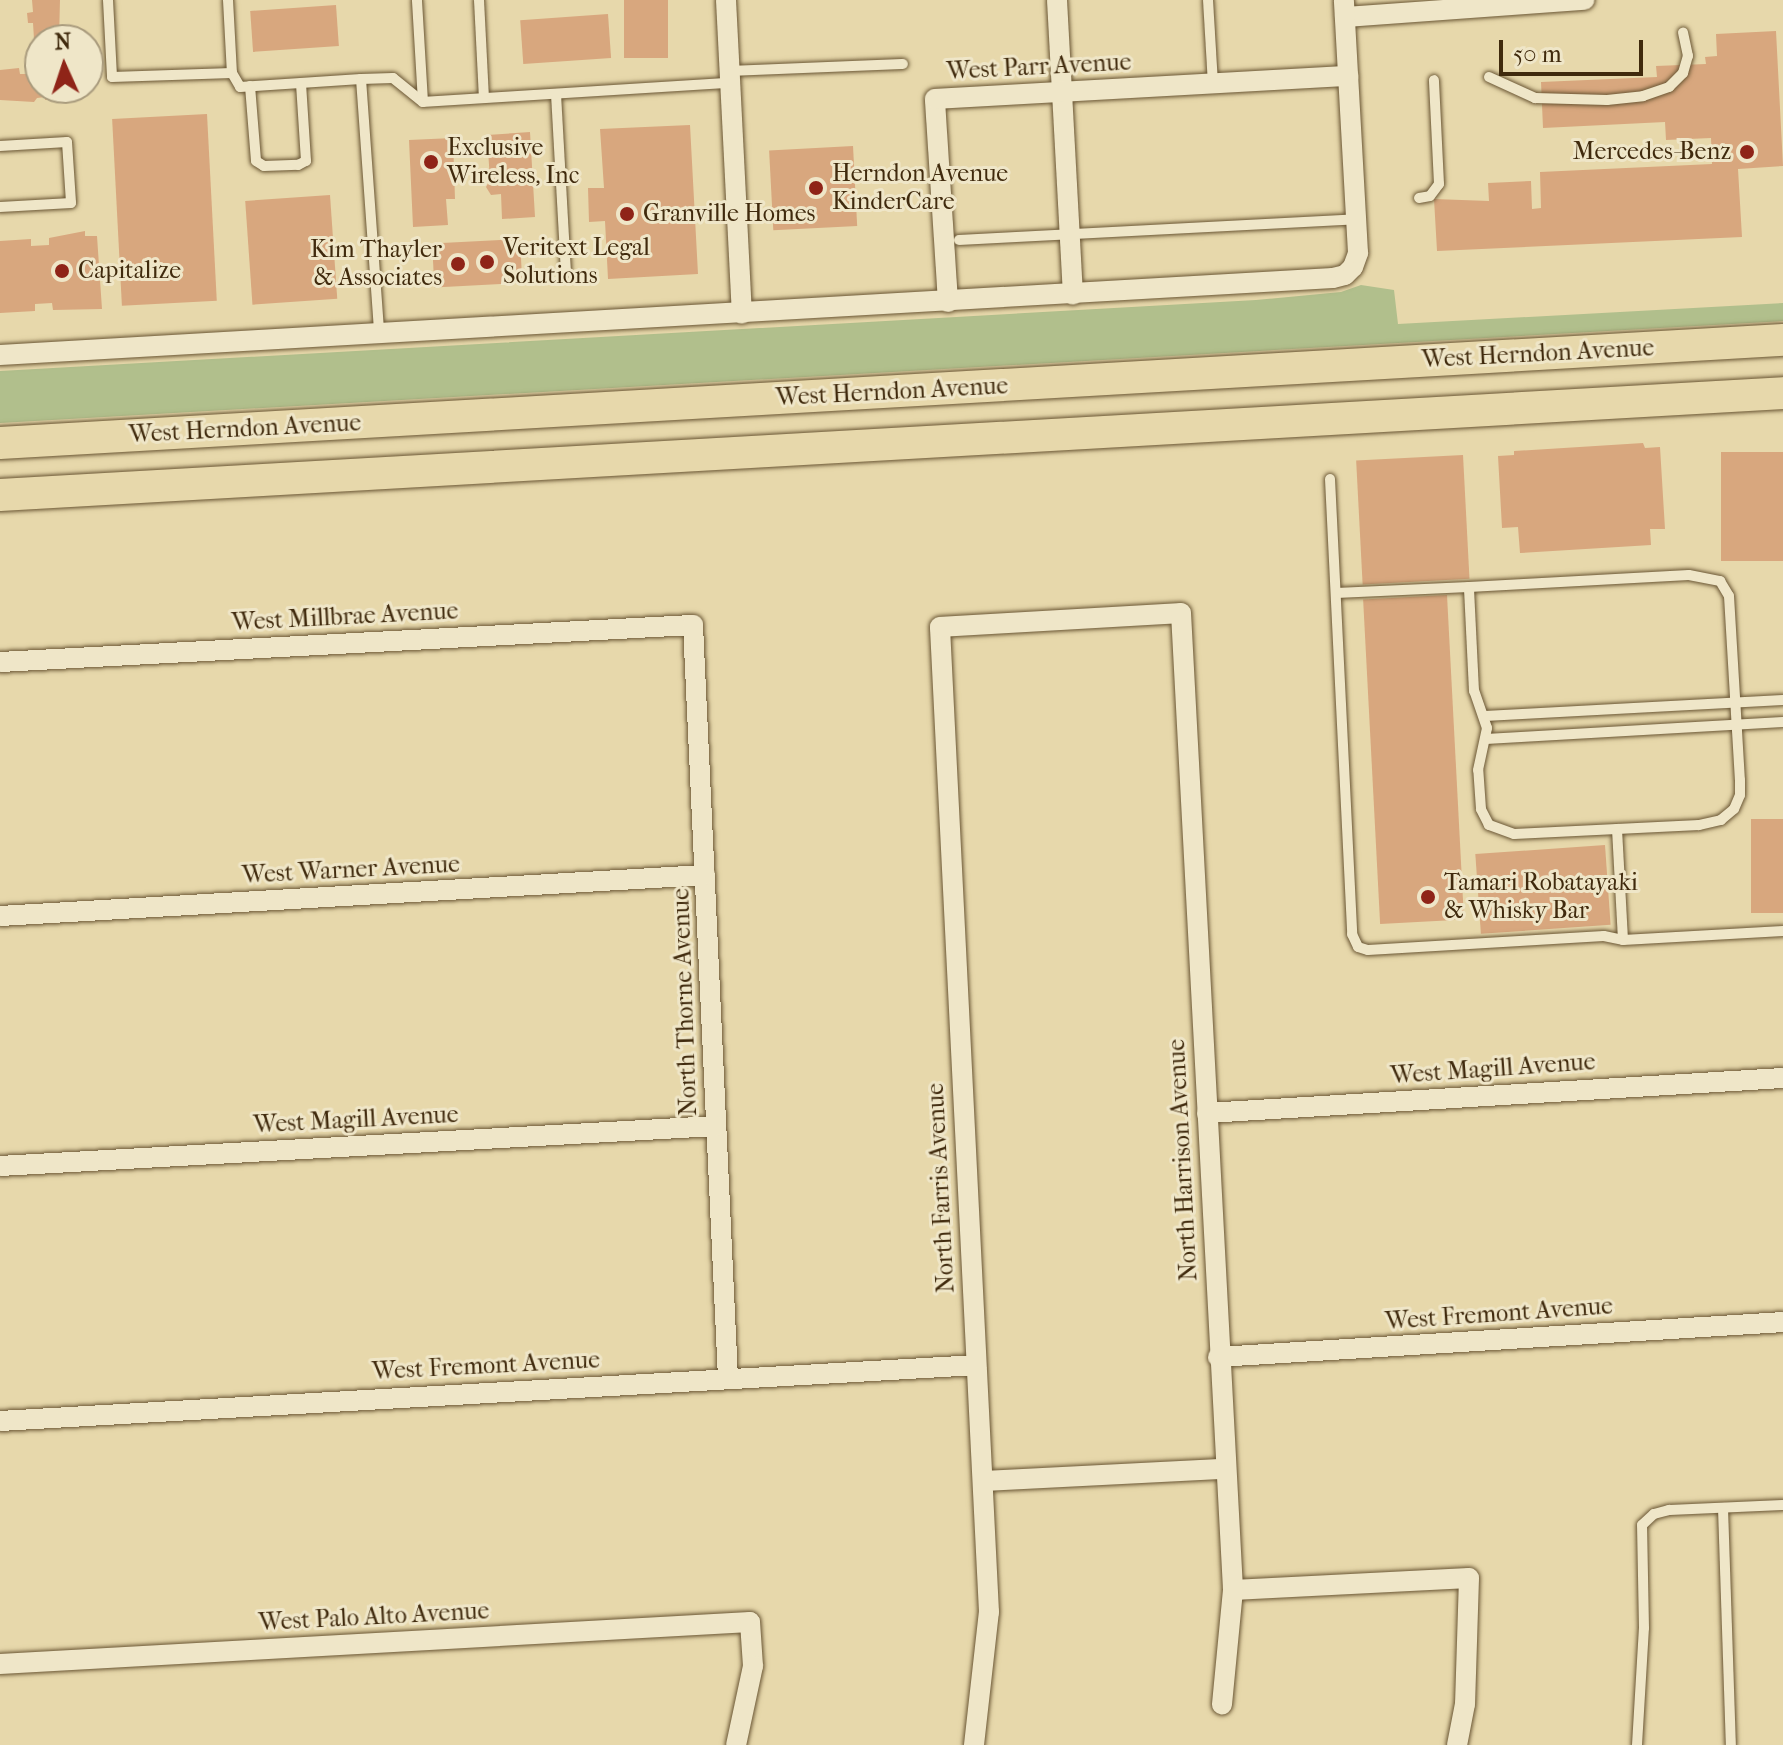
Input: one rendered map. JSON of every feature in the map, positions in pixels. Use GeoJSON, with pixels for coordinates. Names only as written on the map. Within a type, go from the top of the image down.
{"type":"FeatureCollection","features":[{"type":"Feature","properties":{"kind":"main road","name":"West Herndon Avenue"},"geometry":{"type":"LineString","coordinates":[[0,443],[1783,340]]}},
{"type":"Feature","properties":{"kind":"main road"},"geometry":{"type":"LineString","coordinates":[[0,495],[1783,393]]}},
{"type":"Feature","properties":{"kind":"street"},"geometry":{"type":"LineString","coordinates":[[726,0],[742,314]]}},
{"type":"Feature","properties":{"kind":"street"},"geometry":{"type":"LineString","coordinates":[[1057,0],[1073,295]]}},
{"type":"Feature","properties":{"kind":"street"},"geometry":{"type":"LineString","coordinates":[[0,355],[1333,278],[1353,267],[1358,253],[1345,8],[1577,1]]}},
{"type":"Feature","properties":{"kind":"street","name":"West Parr Avenue"},"geometry":{"type":"LineString","coordinates":[[948,302],[935,99],[1348,76]]}},
{"type":"Feature","properties":{"kind":"street","name":"North Harrison Avenue"},"geometry":{"type":"LineString","coordinates":[[940,627],[1181,613],[1218,1357],[1233,1590],[1222,1704]]}},
{"type":"Feature","properties":{"kind":"street","name":"West Millbrae Avenue"},"geometry":{"type":"LineString","coordinates":[[0,662],[693,625]]}},
{"type":"Feature","properties":{"kind":"street","name":"North Thorne Avenue"},"geometry":{"type":"LineString","coordinates":[[693,625],[728,1378]]}},
{"type":"Feature","properties":{"kind":"street","name":"North Farris Avenue"},"geometry":{"type":"LineString","coordinates":[[940,627],[989,1612],[974,1745]]}},
{"type":"Feature","properties":{"kind":"street","name":"West Warner Avenue"},"geometry":{"type":"LineString","coordinates":[[0,916],[705,875]]}},
{"type":"Feature","properties":{"kind":"street","name":"West Magill Avenue"},"geometry":{"type":"LineString","coordinates":[[1207,1113],[1783,1078]]}},
{"type":"Feature","properties":{"kind":"street","name":"West Magill Avenue"},"geometry":{"type":"LineString","coordinates":[[0,1166],[716,1126]]}},
{"type":"Feature","properties":{"kind":"street","name":"West Fremont Avenue"},"geometry":{"type":"LineString","coordinates":[[1218,1357],[1783,1322]]}},
{"type":"Feature","properties":{"kind":"street","name":"West Fremont Avenue"},"geometry":{"type":"LineString","coordinates":[[0,1421],[976,1365]]}},
{"type":"Feature","properties":{"kind":"street"},"geometry":{"type":"LineString","coordinates":[[984,1481],[1225,1469]]}},
{"type":"Feature","properties":{"kind":"street"},"geometry":{"type":"LineString","coordinates":[[1233,1590],[1469,1578],[1465,1704],[1457,1745]]}},
{"type":"Feature","properties":{"kind":"street","name":"West Palo Alto Avenue"},"geometry":{"type":"LineString","coordinates":[[0,1664],[750,1622],[752,1678],[736,1745]]}},
{"type":"Feature","properties":{"kind":"lane"},"geometry":{"type":"LineString","coordinates":[[108,0],[112,77],[232,73]]}},
{"type":"Feature","properties":{"kind":"lane"},"geometry":{"type":"LineString","coordinates":[[228,0],[232,73],[240,87],[393,78],[423,102],[556,94],[903,64]]}},
{"type":"Feature","properties":{"kind":"lane"},"geometry":{"type":"LineString","coordinates":[[417,0],[423,102]]}},
{"type":"Feature","properties":{"kind":"lane"},"geometry":{"type":"LineString","coordinates":[[479,0],[484,98]]}},
{"type":"Feature","properties":{"kind":"lane"},"geometry":{"type":"LineString","coordinates":[[1208,0],[1213,84]]}},
{"type":"Feature","properties":{"kind":"lane"},"geometry":{"type":"LineString","coordinates":[[1489,77],[1535,98],[1607,100],[1643,96],[1669,87],[1683,73],[1688,56],[1683,33]]}},
{"type":"Feature","properties":{"kind":"lane"},"geometry":{"type":"LineString","coordinates":[[361,79],[379,333]]}},
{"type":"Feature","properties":{"kind":"lane"},"geometry":{"type":"LineString","coordinates":[[1419,198],[1430,196],[1439,184],[1434,80]]}},
{"type":"Feature","properties":{"kind":"lane"},"geometry":{"type":"LineString","coordinates":[[250,86],[256,161],[264,166],[298,165],[306,161],[301,83]]}},
{"type":"Feature","properties":{"kind":"lane"},"geometry":{"type":"LineString","coordinates":[[556,94],[566,272]]}},
{"type":"Feature","properties":{"kind":"lane"},"geometry":{"type":"LineString","coordinates":[[0,146],[67,142],[71,203],[0,207]]}},
{"type":"Feature","properties":{"kind":"lane"},"geometry":{"type":"LineString","coordinates":[[959,240],[1356,219]]}},
{"type":"Feature","properties":{"kind":"lane"},"geometry":{"type":"LineString","coordinates":[[1330,479],[1352,934],[1358,947],[1368,950],[1604,936],[1623,940],[1783,931]]}},
{"type":"Feature","properties":{"kind":"lane"},"geometry":{"type":"LineString","coordinates":[[1336,593],[1689,575],[1712,577],[1720,581],[1729,596],[1737,703],[1740,795],[1734,809],[1710,824],[1514,834],[1496,831],[1481,809],[1478,770],[1486,739],[1485,716],[1474,691],[1469,587]]}},
{"type":"Feature","properties":{"kind":"lane"},"geometry":{"type":"LineString","coordinates":[[1485,716],[1783,700]]}},
{"type":"Feature","properties":{"kind":"lane"},"geometry":{"type":"LineString","coordinates":[[1486,739],[1783,722]]}},
{"type":"Feature","properties":{"kind":"lane"},"geometry":{"type":"LineString","coordinates":[[1617,829],[1623,940]]}},
{"type":"Feature","properties":{"kind":"lane"},"geometry":{"type":"LineString","coordinates":[[1637,1745],[1644,1628],[1642,1525],[1654,1514],[1669,1510],[1783,1505]]}},
{"type":"Feature","properties":{"kind":"lane"},"geometry":{"type":"LineString","coordinates":[[1723,1508],[1731,1745]]}},
{"type":"Feature","properties":{"kind":"green space"},"geometry":{"type":"Polygon","coordinates":[[[1361,285],[1394,290],[1398,324],[1783,303],[1783,321],[0,423],[0,371],[1256,300],[1341,292],[1361,285]]]}},
{"type":"Feature","properties":{"kind":"building"},"geometry":{"type":"Polygon","coordinates":[[[32,0],[60,0],[59,24],[28,23],[27,13],[33,12],[32,0]]]}},
{"type":"Feature","properties":{"kind":"building"},"geometry":{"type":"Polygon","coordinates":[[[624,0],[668,0],[668,58],[624,58],[624,0]]]}},
{"type":"Feature","properties":{"kind":"building"},"geometry":{"type":"Polygon","coordinates":[[[336,5],[339,46],[253,52],[250,11],[336,5]]]}},
{"type":"Feature","properties":{"kind":"building"},"geometry":{"type":"Polygon","coordinates":[[[608,14],[611,58],[523,64],[520,20],[608,14]]]}},
{"type":"Feature","properties":{"kind":"building","name":"Mercedes-Benz"},"geometry":{"type":"Polygon","coordinates":[[[1776,31],[1783,166],[1738,169],[1742,237],[1437,251],[1434,199],[1489,201],[1488,183],[1531,181],[1532,209],[1541,208],[1540,172],[1712,164],[1711,138],[1666,140],[1665,122],[1543,128],[1541,82],[1657,77],[1656,66],[1706,64],[1705,57],[1717,56],[1716,34],[1776,31]]]}},
{"type":"Feature","properties":{"kind":"building"},"geometry":{"type":"Polygon","coordinates":[[[19,68],[20,74],[24,74],[24,101],[0,100],[0,70],[19,68]]]}},
{"type":"Feature","properties":{"kind":"building"},"geometry":{"type":"Polygon","coordinates":[[[207,114],[217,301],[122,306],[112,119],[207,114]]]}},
{"type":"Feature","properties":{"kind":"building"},"geometry":{"type":"Polygon","coordinates":[[[690,125],[698,274],[608,279],[605,221],[589,222],[588,188],[604,188],[600,129],[690,125]]]}},
{"type":"Feature","properties":{"kind":"building"},"geometry":{"type":"Polygon","coordinates":[[[530,132],[535,217],[502,219],[501,194],[491,195],[486,187],[490,180],[487,135],[530,132]]]}},
{"type":"Feature","properties":{"kind":"building"},"geometry":{"type":"Polygon","coordinates":[[[453,138],[455,199],[446,199],[448,225],[413,227],[409,140],[453,138]]]}},
{"type":"Feature","properties":{"kind":"building"},"geometry":{"type":"Polygon","coordinates":[[[853,146],[857,226],[773,230],[769,150],[853,146]]]}},
{"type":"Feature","properties":{"kind":"building"},"geometry":{"type":"Polygon","coordinates":[[[330,195],[337,299],[252,305],[245,201],[330,195]]]}},
{"type":"Feature","properties":{"kind":"building"},"geometry":{"type":"Polygon","coordinates":[[[85,231],[85,236],[97,236],[102,309],[53,310],[52,303],[35,304],[35,311],[0,313],[0,241],[31,239],[31,246],[49,245],[49,238],[85,231]]]}},
{"type":"Feature","properties":{"kind":"building"},"geometry":{"type":"Polygon","coordinates":[[[520,239],[522,283],[434,288],[432,244],[520,239]]]}},
{"type":"Feature","properties":{"kind":"building"},"geometry":{"type":"Polygon","coordinates":[[[1643,443],[1645,448],[1660,447],[1665,529],[1650,529],[1651,545],[1520,553],[1518,527],[1502,528],[1498,456],[1514,455],[1514,451],[1643,443]]]}},
{"type":"Feature","properties":{"kind":"building"},"geometry":{"type":"Polygon","coordinates":[[[1721,452],[1783,452],[1783,561],[1721,561],[1721,452]]]}},
{"type":"Feature","properties":{"kind":"building"},"geometry":{"type":"Polygon","coordinates":[[[1463,455],[1469,579],[1363,584],[1356,461],[1463,455]]]}},
{"type":"Feature","properties":{"kind":"building"},"geometry":{"type":"Polygon","coordinates":[[[1447,595],[1464,920],[1380,924],[1363,599],[1447,595]]]}},
{"type":"Feature","properties":{"kind":"building"},"geometry":{"type":"Polygon","coordinates":[[[1751,819],[1783,819],[1783,913],[1751,913],[1751,819]]]}},
{"type":"Feature","properties":{"kind":"building"},"geometry":{"type":"Polygon","coordinates":[[[1605,845],[1611,925],[1481,934],[1475,854],[1605,845]]]}},
{"type":"Feature","properties":{"kind":"place","name":"Mercedes-Benz"},"geometry":{"type":"Point","coordinates":[1747,152]}},
{"type":"Feature","properties":{"kind":"place","name":"Exclusive Wireless, Inc"},"geometry":{"type":"Point","coordinates":[431,162]}},
{"type":"Feature","properties":{"kind":"place","name":"Herndon Avenue KinderCare"},"geometry":{"type":"Point","coordinates":[816,188]}},
{"type":"Feature","properties":{"kind":"place","name":"Granville Homes"},"geometry":{"type":"Point","coordinates":[627,214]}},
{"type":"Feature","properties":{"kind":"place","name":"Veritext Legal Solutions"},"geometry":{"type":"Point","coordinates":[487,262]}},
{"type":"Feature","properties":{"kind":"place","name":"Kim Thayler & Associates"},"geometry":{"type":"Point","coordinates":[458,264]}},
{"type":"Feature","properties":{"kind":"place","name":"Capitalize"},"geometry":{"type":"Point","coordinates":[62,271]}},
{"type":"Feature","properties":{"kind":"place","name":"Tamari Robatayaki & Whisky Bar"},"geometry":{"type":"Point","coordinates":[1428,897]}}]}
